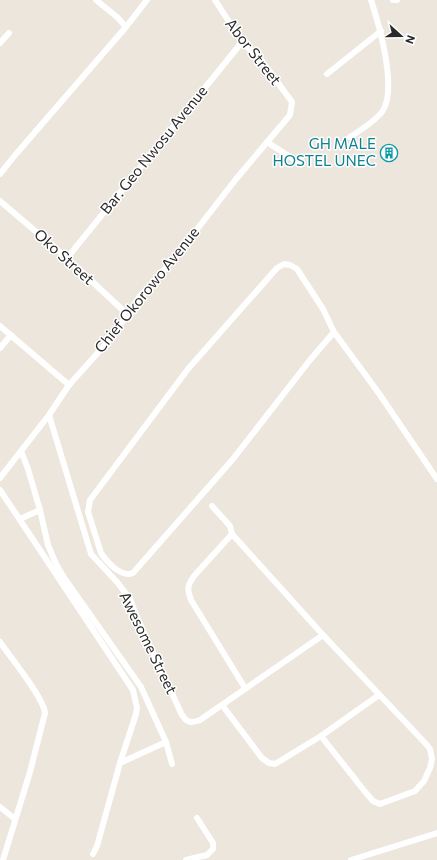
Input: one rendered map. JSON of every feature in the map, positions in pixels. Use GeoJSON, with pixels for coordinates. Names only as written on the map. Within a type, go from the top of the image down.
{"type":"FeatureCollection","features":[{"type":"Feature","properties":{"kind":"street"},"geometry":{"type":"LineString","coordinates":[[96,0],[117,17],[126,27]]}},
{"type":"Feature","properties":{"kind":"street"},"geometry":{"type":"LineString","coordinates":[[0,174],[126,27],[147,0]]}},
{"type":"Feature","properties":{"kind":"street","name":"Abor Street"},"geometry":{"type":"LineString","coordinates":[[215,0],[242,42],[262,60],[292,102]]}},
{"type":"Feature","properties":{"kind":"street"},"geometry":{"type":"LineString","coordinates":[[350,137],[374,119],[386,104],[388,84],[387,58],[381,31],[371,0]]}},
{"type":"Feature","properties":{"kind":"street"},"geometry":{"type":"LineString","coordinates":[[326,74],[381,31]]}},
{"type":"Feature","properties":{"kind":"street"},"geometry":{"type":"LineString","coordinates":[[0,43],[9,33]]}},
{"type":"Feature","properties":{"kind":"street","name":"Bar. Geo Nwosu Avenue"},"geometry":{"type":"LineString","coordinates":[[67,258],[242,42]]}},
{"type":"Feature","properties":{"kind":"street","name":"Chief Okorowo Avenue"},"geometry":{"type":"LineString","coordinates":[[0,478],[49,416],[69,385],[112,337],[140,296],[174,259],[290,114],[292,102]]}},
{"type":"Feature","properties":{"kind":"street"},"geometry":{"type":"LineString","coordinates":[[267,142],[301,164]]}},
{"type":"Feature","properties":{"kind":"street","name":"Oko Street"},"geometry":{"type":"LineString","coordinates":[[0,201],[67,258],[127,314]]}},
{"type":"Feature","properties":{"kind":"street"},"geometry":{"type":"LineString","coordinates":[[334,332],[310,360],[234,459],[133,573],[128,574],[121,572],[101,553],[88,512],[90,500],[188,369],[277,268],[284,264],[290,265],[297,269],[323,309],[334,332],[378,392],[437,479]]}},
{"type":"Feature","properties":{"kind":"street"},"geometry":{"type":"LineString","coordinates":[[0,326],[69,385]]}},
{"type":"Feature","properties":{"kind":"street"},"geometry":{"type":"LineString","coordinates":[[0,348],[11,335]]}},
{"type":"Feature","properties":{"kind":"street","name":"Awesome Street"},"geometry":{"type":"LineString","coordinates":[[49,416],[92,554],[130,598],[139,622],[184,719],[188,722],[200,720],[323,635]]}},
{"type":"Feature","properties":{"kind":"street"},"geometry":{"type":"LineString","coordinates":[[21,451],[40,510],[48,545],[56,564],[141,687],[166,742],[172,764]]}},
{"type":"Feature","properties":{"kind":"street"},"geometry":{"type":"LineString","coordinates":[[0,490],[133,690],[137,708],[136,714],[120,763],[97,846],[93,854]]}},
{"type":"Feature","properties":{"kind":"street"},"geometry":{"type":"LineString","coordinates":[[212,506],[230,526],[232,534],[323,635],[430,749],[432,759],[430,768],[424,781],[416,791],[380,804],[373,801],[321,736]]}},
{"type":"Feature","properties":{"kind":"street"},"geometry":{"type":"LineString","coordinates":[[20,519],[40,510]]}},
{"type":"Feature","properties":{"kind":"street"},"geometry":{"type":"LineString","coordinates":[[232,534],[194,576],[189,584],[188,590],[191,600],[245,688]]}},
{"type":"Feature","properties":{"kind":"street"},"geometry":{"type":"LineString","coordinates":[[0,642],[37,694],[45,713],[30,772],[3,860]]}},
{"type":"Feature","properties":{"kind":"street"},"geometry":{"type":"LineString","coordinates":[[222,705],[262,758],[269,763],[275,764],[281,762],[321,736],[380,695]]}},
{"type":"Feature","properties":{"kind":"street"},"geometry":{"type":"LineString","coordinates":[[120,763],[166,742]]}},
{"type":"Feature","properties":{"kind":"street"},"geometry":{"type":"LineString","coordinates":[[0,807],[15,819]]}},
{"type":"Feature","properties":{"kind":"street"},"geometry":{"type":"LineString","coordinates":[[186,860],[207,855],[213,849],[213,843],[210,837],[197,818]]}},
{"type":"Feature","properties":{"kind":"street"},"geometry":{"type":"LineString","coordinates":[[351,860],[437,833]]}},
{"type":"Feature","properties":{"kind":"place","name":"GH MALE HOSTEL UNEC"},"geometry":{"type":"Point","coordinates":[389,153]}}]}
